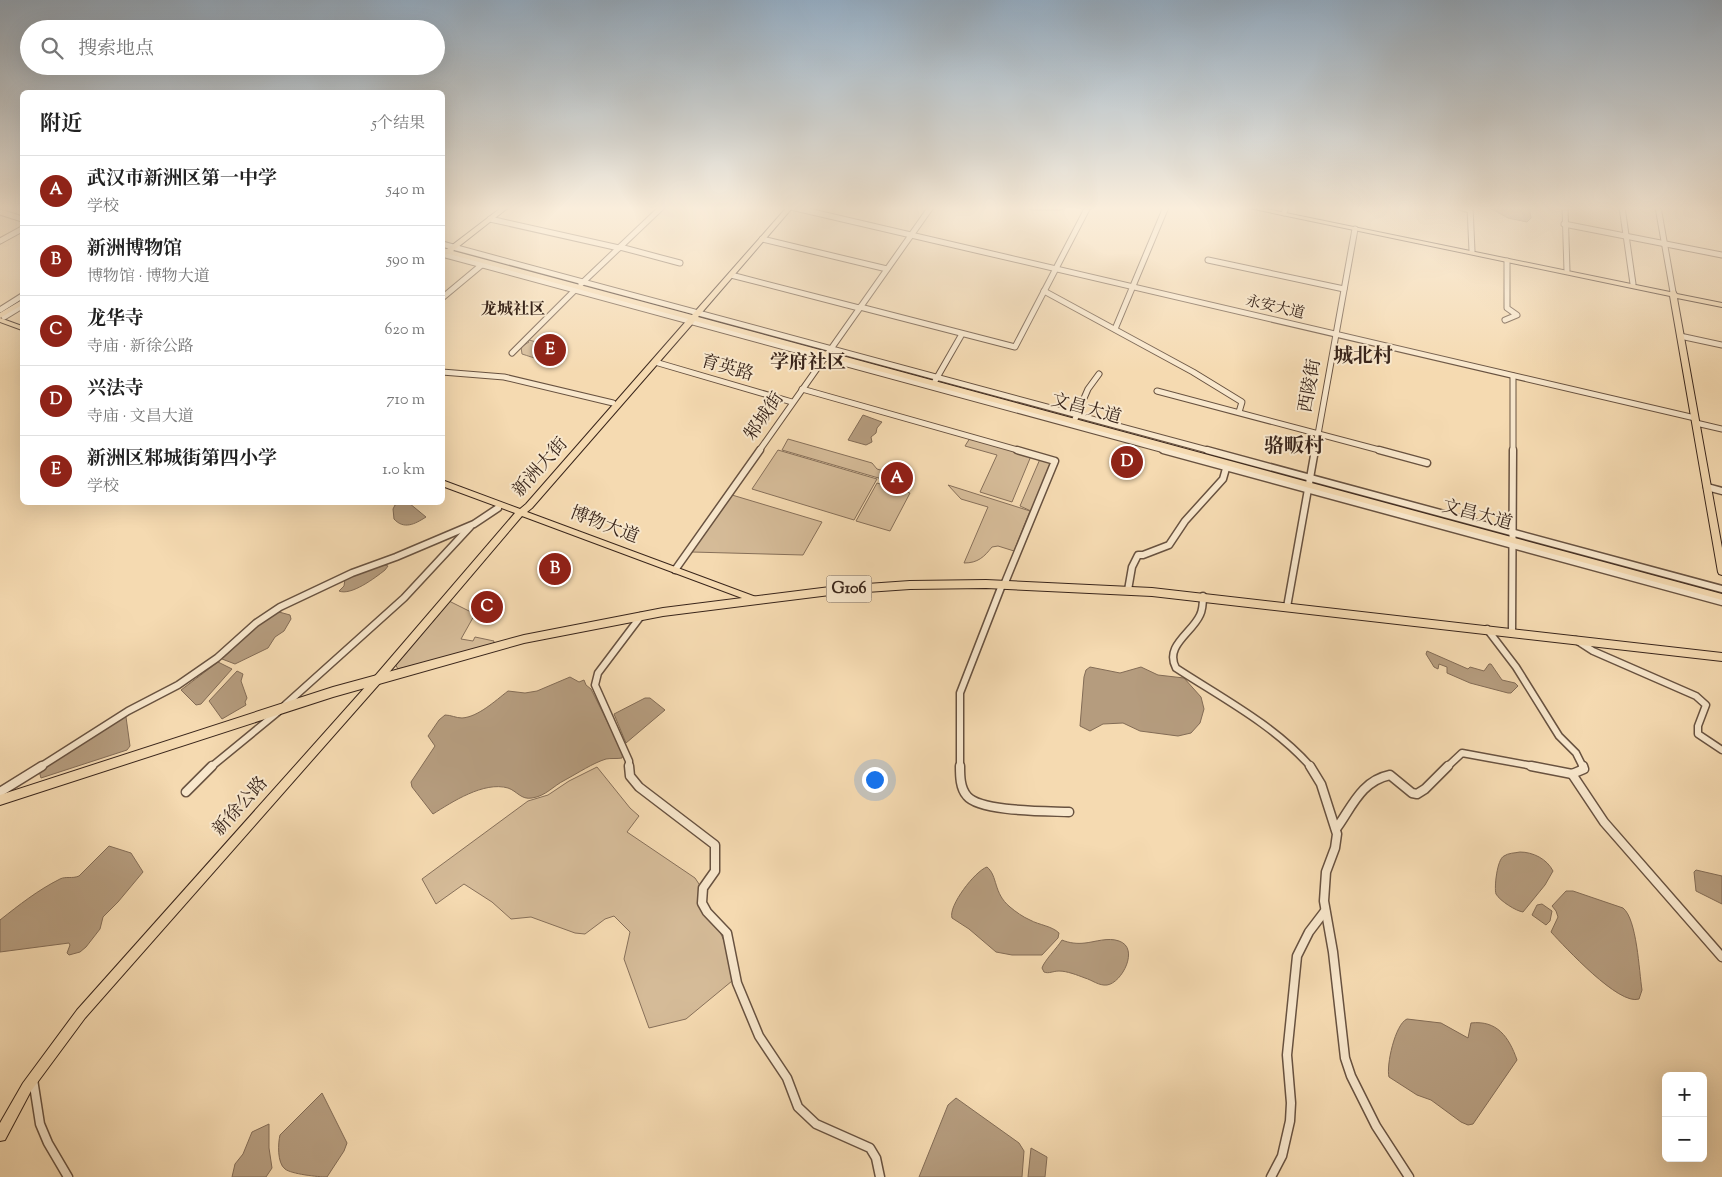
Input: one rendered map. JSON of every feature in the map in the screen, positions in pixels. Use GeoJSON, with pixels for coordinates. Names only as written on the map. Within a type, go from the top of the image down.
{"type":"FeatureCollection","features":[{"type":"Feature","properties":{"kind":"highway","name":"G106"},"geometry":{"type":"LineString","coordinates":[[0,800],[378,679],[524,639],[641,616],[748,600],[880,587],[1003,585],[1128,590],[1203,596],[1722,657]]}},
{"type":"Feature","properties":{"kind":"main road","name":"文昌大道"},"geometry":{"type":"LineString","coordinates":[[480,262],[579,286]]}},
{"type":"Feature","properties":{"kind":"main road","name":"文昌大道"},"geometry":{"type":"LineString","coordinates":[[490,262],[827,353],[1227,466],[1309,484]]}},
{"type":"Feature","properties":{"kind":"main road","name":"新洲大街"},"geometry":{"type":"LineString","coordinates":[[520,514],[655,362],[738,262]]}},
{"type":"Feature","properties":{"kind":"main road","name":"新洲大街"},"geometry":{"type":"LineString","coordinates":[[520,514],[524,505],[613,403],[742,262]]}},
{"type":"Feature","properties":{"kind":"main road"},"geometry":{"type":"LineString","coordinates":[[1512,262],[1722,304]]}},
{"type":"Feature","properties":{"kind":"main road"},"geometry":{"type":"LineString","coordinates":[[1524,262],[1673,294]]}},
{"type":"Feature","properties":{"kind":"main road"},"geometry":{"type":"LineString","coordinates":[[1673,294],[1722,572]]}},
{"type":"Feature","properties":{"kind":"main road"},"geometry":{"type":"LineString","coordinates":[[1,316],[20,301]]}},
{"type":"Feature","properties":{"kind":"main road"},"geometry":{"type":"LineString","coordinates":[[1,316],[20,323]]}},
{"type":"Feature","properties":{"kind":"main road"},"geometry":{"type":"LineString","coordinates":[[1,316],[20,327]]}},
{"type":"Feature","properties":{"kind":"main road","name":"文昌大道"},"geometry":{"type":"LineString","coordinates":[[827,353],[936,379],[1076,417],[1309,484],[1722,597]]}},
{"type":"Feature","properties":{"kind":"main road","name":"博物大道"},"geometry":{"type":"LineString","coordinates":[[445,483],[520,514],[748,600]]}},
{"type":"Feature","properties":{"kind":"main road","name":"博物大道"},"geometry":{"type":"LineString","coordinates":[[445,488],[675,570],[748,600]]}},
{"type":"Feature","properties":{"kind":"main road","name":"新徐公路"},"geometry":{"type":"LineString","coordinates":[[0,1135],[14,1107],[33,1077],[67,1031],[378,679],[520,514]]}},
{"type":"Feature","properties":{"kind":"main road","name":"文昌大道"},"geometry":{"type":"LineString","coordinates":[[1512,539],[1722,593]]}},
{"type":"Feature","properties":{"kind":"street"},"geometry":{"type":"LineString","coordinates":[[512,353],[604,262]]}},
{"type":"Feature","properties":{"kind":"street"},"geometry":{"type":"LineString","coordinates":[[676,262],[680,263]]}},
{"type":"Feature","properties":{"kind":"street"},"geometry":{"type":"LineString","coordinates":[[858,262],[887,269]]}},
{"type":"Feature","properties":{"kind":"street","name":"邾城街"},"geometry":{"type":"LineString","coordinates":[[675,570],[892,262]]}},
{"type":"Feature","properties":{"kind":"street","name":"永安大道"},"geometry":{"type":"LineString","coordinates":[[1025,262],[1513,376],[1695,420],[1722,429]]}},
{"type":"Feature","properties":{"kind":"street"},"geometry":{"type":"LineString","coordinates":[[731,275],[1015,347],[1059,262]]}},
{"type":"Feature","properties":{"kind":"street"},"geometry":{"type":"LineString","coordinates":[[1115,329],[1143,262]]}},
{"type":"Feature","properties":{"kind":"street"},"geometry":{"type":"LineString","coordinates":[[1217,262],[1344,289]]}},
{"type":"Feature","properties":{"kind":"street","name":"西陵街"},"geometry":{"type":"LineString","coordinates":[[1287,607],[1349,262]]}},
{"type":"Feature","properties":{"kind":"street"},"geometry":{"type":"LineString","coordinates":[[1505,320],[1517,315],[1507,308],[1507,262]]}},
{"type":"Feature","properties":{"kind":"street"},"geometry":{"type":"LineString","coordinates":[[1566,262],[1567,271]]}},
{"type":"Feature","properties":{"kind":"street"},"geometry":{"type":"LineString","coordinates":[[1630,262],[1633,284]]}},
{"type":"Feature","properties":{"kind":"street"},"geometry":{"type":"LineString","coordinates":[[1667,262],[1673,294]]}},
{"type":"Feature","properties":{"kind":"street"},"geometry":{"type":"LineString","coordinates":[[445,295],[483,263]]}},
{"type":"Feature","properties":{"kind":"street"},"geometry":{"type":"LineString","coordinates":[[1044,291],[1193,372],[1242,402],[1239,412]]}},
{"type":"Feature","properties":{"kind":"street"},"geometry":{"type":"LineString","coordinates":[[1,316],[20,307]]}},
{"type":"Feature","properties":{"kind":"street"},"geometry":{"type":"LineString","coordinates":[[936,379],[962,334]]}},
{"type":"Feature","properties":{"kind":"street"},"geometry":{"type":"LineString","coordinates":[[1680,336],[1722,345]]}},
{"type":"Feature","properties":{"kind":"street","name":"育英路"},"geometry":{"type":"LineString","coordinates":[[655,362],[792,402]]}},
{"type":"Feature","properties":{"kind":"street"},"geometry":{"type":"LineString","coordinates":[[445,372],[504,377],[613,403]]}},
{"type":"Feature","properties":{"kind":"street"},"geometry":{"type":"LineString","coordinates":[[1076,417],[1088,389],[1099,374]]}},
{"type":"Feature","properties":{"kind":"street"},"geometry":{"type":"LineString","coordinates":[[1512,632],[1513,376]]}},
{"type":"Feature","properties":{"kind":"street"},"geometry":{"type":"LineString","coordinates":[[802,388],[1055,461],[960,693],[958,707],[961,776],[964,790],[970,801],[988,807],[1069,812]]}},
{"type":"Feature","properties":{"kind":"street"},"geometry":{"type":"LineString","coordinates":[[1157,391],[1427,464]]}},
{"type":"Feature","properties":{"kind":"street"},"geometry":{"type":"LineString","coordinates":[[1128,590],[1132,567],[1138,555],[1143,555],[1168,545],[1185,521],[1223,479],[1227,466]]}},
{"type":"Feature","properties":{"kind":"street"},"geometry":{"type":"LineString","coordinates":[[1707,487],[1722,490]]}},
{"type":"Feature","properties":{"kind":"street"},"geometry":{"type":"LineString","coordinates":[[0,792],[128,711],[178,686],[217,658],[256,623],[276,610],[352,573],[472,525],[498,508]]}},
{"type":"Feature","properties":{"kind":"street"},"geometry":{"type":"LineString","coordinates":[[186,792],[210,768],[281,710],[406,598],[442,561],[472,525]]}},
{"type":"Feature","properties":{"kind":"street"},"geometry":{"type":"LineString","coordinates":[[1512,539],[1722,589]]}},
{"type":"Feature","properties":{"kind":"street"},"geometry":{"type":"LineString","coordinates":[[1512,539],[1722,602]]}},
{"type":"Feature","properties":{"kind":"street"},"geometry":{"type":"LineString","coordinates":[[1203,596],[1201,615],[1172,652],[1172,663],[1176,668],[1271,730],[1300,755],[1319,779],[1336,829],[1336,844],[1325,880],[1325,911],[1333,952],[1343,1049],[1348,1068],[1376,1126],[1410,1177]]}},
{"type":"Feature","properties":{"kind":"street"},"geometry":{"type":"LineString","coordinates":[[641,616],[598,673],[595,686],[629,761],[630,776],[639,787],[715,845],[715,871],[703,888],[702,903],[707,912],[726,933],[737,983],[759,1036],[787,1078],[798,1107],[816,1124],[870,1148],[876,1158],[880,1177]]}},
{"type":"Feature","properties":{"kind":"street"},"geometry":{"type":"LineString","coordinates":[[1336,829],[1358,793],[1366,785],[1380,777],[1390,775],[1412,793],[1417,794],[1425,789],[1462,753],[1572,774],[1584,769],[1576,753],[1559,736],[1516,667],[1487,630]]}},
{"type":"Feature","properties":{"kind":"street"},"geometry":{"type":"LineString","coordinates":[[1576,640],[1593,651],[1704,701],[1706,705],[1698,726],[1698,734],[1722,750]]}},
{"type":"Feature","properties":{"kind":"street"},"geometry":{"type":"LineString","coordinates":[[1572,774],[1604,822],[1722,957]]}},
{"type":"Feature","properties":{"kind":"street"},"geometry":{"type":"LineString","coordinates":[[1271,1177],[1282,1156],[1290,1121],[1292,1103],[1287,1055],[1297,956],[1306,935],[1325,911]]}},
{"type":"Feature","properties":{"kind":"street"},"geometry":{"type":"LineString","coordinates":[[33,1077],[36,1106],[44,1134],[68,1177]]}},
{"type":"Feature","properties":{"kind":"shaded area"},"geometry":{"type":"Polygon","coordinates":[[[527,341],[562,349],[557,350],[555,355],[548,360],[531,357],[522,354],[521,347],[529,342],[527,341]]]}},
{"type":"Feature","properties":{"kind":"shaded area"},"geometry":{"type":"Polygon","coordinates":[[[863,415],[882,422],[877,428],[876,433],[871,437],[872,442],[866,445],[848,440],[863,415]]]}},
{"type":"Feature","properties":{"kind":"shaded area"},"geometry":{"type":"Polygon","coordinates":[[[970,438],[1031,456],[1012,502],[980,492],[997,455],[965,446],[970,438]]]}},
{"type":"Feature","properties":{"kind":"shaded area"},"geometry":{"type":"Polygon","coordinates":[[[788,439],[872,463],[877,469],[900,476],[882,479],[782,450],[788,439]]]}},
{"type":"Feature","properties":{"kind":"shaded area"},"geometry":{"type":"Polygon","coordinates":[[[778,450],[877,479],[854,520],[752,489],[778,450]]]}},
{"type":"Feature","properties":{"kind":"shaded area"},"geometry":{"type":"Polygon","coordinates":[[[1040,459],[1051,463],[1031,511],[1020,506],[1040,459]]]}},
{"type":"Feature","properties":{"kind":"shaded area"},"geometry":{"type":"Polygon","coordinates":[[[877,483],[910,493],[890,531],[856,521],[877,483]]]}},
{"type":"Feature","properties":{"kind":"shaded area"},"geometry":{"type":"Polygon","coordinates":[[[948,485],[1030,511],[1014,551],[998,546],[992,547],[980,559],[964,563],[988,507],[961,499],[948,485]]]}},
{"type":"Feature","properties":{"kind":"shaded area"},"geometry":{"type":"Polygon","coordinates":[[[732,495],[822,522],[803,555],[692,552],[732,495]]]}},
{"type":"Feature","properties":{"kind":"shaded area"},"geometry":{"type":"Polygon","coordinates":[[[395,505],[411,505],[426,517],[418,522],[406,525],[394,519],[393,509],[395,505]]]}},
{"type":"Feature","properties":{"kind":"shaded area"},"geometry":{"type":"Polygon","coordinates":[[[383,564],[388,566],[385,570],[356,589],[344,592],[339,591],[344,586],[345,579],[383,564]]]}},
{"type":"Feature","properties":{"kind":"shaded area"},"geometry":{"type":"Polygon","coordinates":[[[449,601],[475,614],[461,639],[473,641],[475,637],[494,641],[493,645],[398,669],[395,664],[449,601]]]}},
{"type":"Feature","properties":{"kind":"shaded area"},"geometry":{"type":"Polygon","coordinates":[[[279,612],[290,615],[291,619],[284,631],[275,637],[268,648],[235,664],[222,659],[263,621],[279,612]]]}},
{"type":"Feature","properties":{"kind":"shaded area"},"geometry":{"type":"Polygon","coordinates":[[[1427,651],[1468,669],[1470,667],[1484,671],[1491,664],[1502,680],[1515,683],[1518,686],[1511,693],[1508,693],[1470,683],[1447,673],[1447,667],[1439,664],[1438,669],[1434,667],[1426,654],[1427,651]]]}},
{"type":"Feature","properties":{"kind":"shaded area"},"geometry":{"type":"Polygon","coordinates":[[[218,662],[232,669],[201,704],[196,705],[181,690],[218,662]]]}},
{"type":"Feature","properties":{"kind":"shaded area"},"geometry":{"type":"Polygon","coordinates":[[[1090,667],[1120,673],[1141,667],[1158,675],[1184,678],[1201,697],[1204,709],[1200,723],[1191,733],[1178,736],[1140,731],[1123,723],[1103,724],[1090,731],[1080,726],[1084,677],[1086,670],[1090,667]]]}},
{"type":"Feature","properties":{"kind":"shaded area"},"geometry":{"type":"Polygon","coordinates":[[[237,671],[243,674],[241,681],[247,698],[246,705],[222,719],[209,701],[237,671]]]}},
{"type":"Feature","properties":{"kind":"shaded area"},"geometry":{"type":"Polygon","coordinates":[[[570,677],[579,682],[584,680],[591,689],[623,753],[622,758],[606,759],[596,763],[537,797],[525,798],[508,788],[489,787],[469,794],[433,814],[412,787],[411,782],[435,746],[428,736],[439,720],[445,715],[460,718],[468,717],[486,708],[508,691],[525,693],[537,691],[570,677]]]}},
{"type":"Feature","properties":{"kind":"shaded area"},"geometry":{"type":"Polygon","coordinates":[[[645,698],[650,698],[665,710],[626,743],[614,714],[645,698]]]}},
{"type":"Feature","properties":{"kind":"shaded area"},"geometry":{"type":"Polygon","coordinates":[[[126,717],[130,746],[127,750],[41,778],[39,771],[43,767],[120,718],[126,717]]]}},
{"type":"Feature","properties":{"kind":"shaded area"},"geometry":{"type":"Polygon","coordinates":[[[597,767],[630,808],[639,816],[627,832],[695,878],[701,887],[698,903],[700,909],[717,927],[723,939],[732,981],[686,1019],[649,1028],[624,959],[630,932],[614,916],[605,919],[585,934],[575,933],[531,917],[511,919],[492,902],[464,884],[436,904],[422,879],[528,801],[548,795],[569,781],[597,767]]]}},
{"type":"Feature","properties":{"kind":"shaded area"},"geometry":{"type":"Polygon","coordinates":[[[109,846],[131,853],[143,872],[103,917],[100,929],[86,947],[80,952],[69,955],[67,953],[69,943],[0,952],[0,920],[52,883],[62,878],[79,876],[109,846]]]}},
{"type":"Feature","properties":{"kind":"shaded area"},"geometry":{"type":"Polygon","coordinates":[[[1530,853],[1539,857],[1553,871],[1545,885],[1523,912],[1504,903],[1495,891],[1497,874],[1502,858],[1507,854],[1530,853]]]}},
{"type":"Feature","properties":{"kind":"shaded area"},"geometry":{"type":"Polygon","coordinates":[[[987,867],[993,875],[998,891],[1010,907],[1017,913],[1059,933],[1058,938],[1042,955],[1012,955],[996,952],[969,929],[952,918],[954,906],[964,889],[976,875],[987,867]]]}},
{"type":"Feature","properties":{"kind":"shaded area"},"geometry":{"type":"Polygon","coordinates":[[[1696,870],[1722,876],[1722,904],[1696,891],[1694,872],[1696,870]]]}},
{"type":"Feature","properties":{"kind":"shaded area"},"geometry":{"type":"Polygon","coordinates":[[[1566,891],[1573,891],[1623,908],[1628,914],[1634,934],[1638,959],[1642,990],[1639,999],[1630,999],[1606,985],[1551,932],[1558,917],[1552,906],[1566,891]]]}},
{"type":"Feature","properties":{"kind":"shaded area"},"geometry":{"type":"Polygon","coordinates":[[[1542,904],[1552,911],[1550,921],[1546,925],[1532,915],[1537,905],[1542,904]]]}},
{"type":"Feature","properties":{"kind":"shaded area"},"geometry":{"type":"Polygon","coordinates":[[[1062,940],[1070,943],[1106,940],[1119,941],[1125,945],[1128,951],[1123,972],[1113,983],[1104,985],[1065,972],[1044,972],[1043,965],[1062,940]]]}},
{"type":"Feature","properties":{"kind":"shaded area"},"geometry":{"type":"Polygon","coordinates":[[[1407,1019],[1441,1023],[1468,1038],[1471,1023],[1488,1024],[1495,1027],[1506,1037],[1517,1060],[1473,1124],[1468,1125],[1461,1122],[1431,1100],[1417,1095],[1389,1077],[1392,1046],[1399,1029],[1407,1019]]]}},
{"type":"Feature","properties":{"kind":"shaded area"},"geometry":{"type":"Polygon","coordinates":[[[322,1093],[347,1143],[344,1151],[327,1177],[288,1171],[282,1166],[279,1158],[280,1135],[322,1093]]]}},
{"type":"Feature","properties":{"kind":"shaded area"},"geometry":{"type":"Polygon","coordinates":[[[956,1098],[1019,1143],[1024,1151],[1022,1177],[919,1177],[948,1105],[956,1098]]]}},
{"type":"Feature","properties":{"kind":"shaded area"},"geometry":{"type":"Polygon","coordinates":[[[269,1124],[269,1148],[272,1168],[266,1177],[232,1177],[235,1164],[243,1154],[252,1132],[269,1124]]]}},
{"type":"Feature","properties":{"kind":"shaded area"},"geometry":{"type":"Polygon","coordinates":[[[1031,1148],[1047,1157],[1045,1177],[1028,1177],[1031,1148]]]}},
{"type":"Feature","properties":{"kind":"place","name":"新洲区邾城街第四小学"},"geometry":{"type":"Point","coordinates":[550,350]}},
{"type":"Feature","properties":{"kind":"place","name":"兴法寺"},"geometry":{"type":"Point","coordinates":[1127,462]}},
{"type":"Feature","properties":{"kind":"place","name":"武汉市新洲区第一中学"},"geometry":{"type":"Point","coordinates":[897,478]}},
{"type":"Feature","properties":{"kind":"place","name":"新洲博物馆"},"geometry":{"type":"Point","coordinates":[555,569]}},
{"type":"Feature","properties":{"kind":"place","name":"龙华寺"},"geometry":{"type":"Point","coordinates":[487,607]}},
{"type":"Feature","properties":{"kind":"district","name":"龙城社区"},"geometry":{"type":"Point","coordinates":[513,310]}},
{"type":"Feature","properties":{"kind":"district","name":"城北村"},"geometry":{"type":"Point","coordinates":[1363,357]}},
{"type":"Feature","properties":{"kind":"district","name":"学府社区"},"geometry":{"type":"Point","coordinates":[808,363]}},
{"type":"Feature","properties":{"kind":"district","name":"骆畈村"},"geometry":{"type":"Point","coordinates":[1294,447]}}]}
